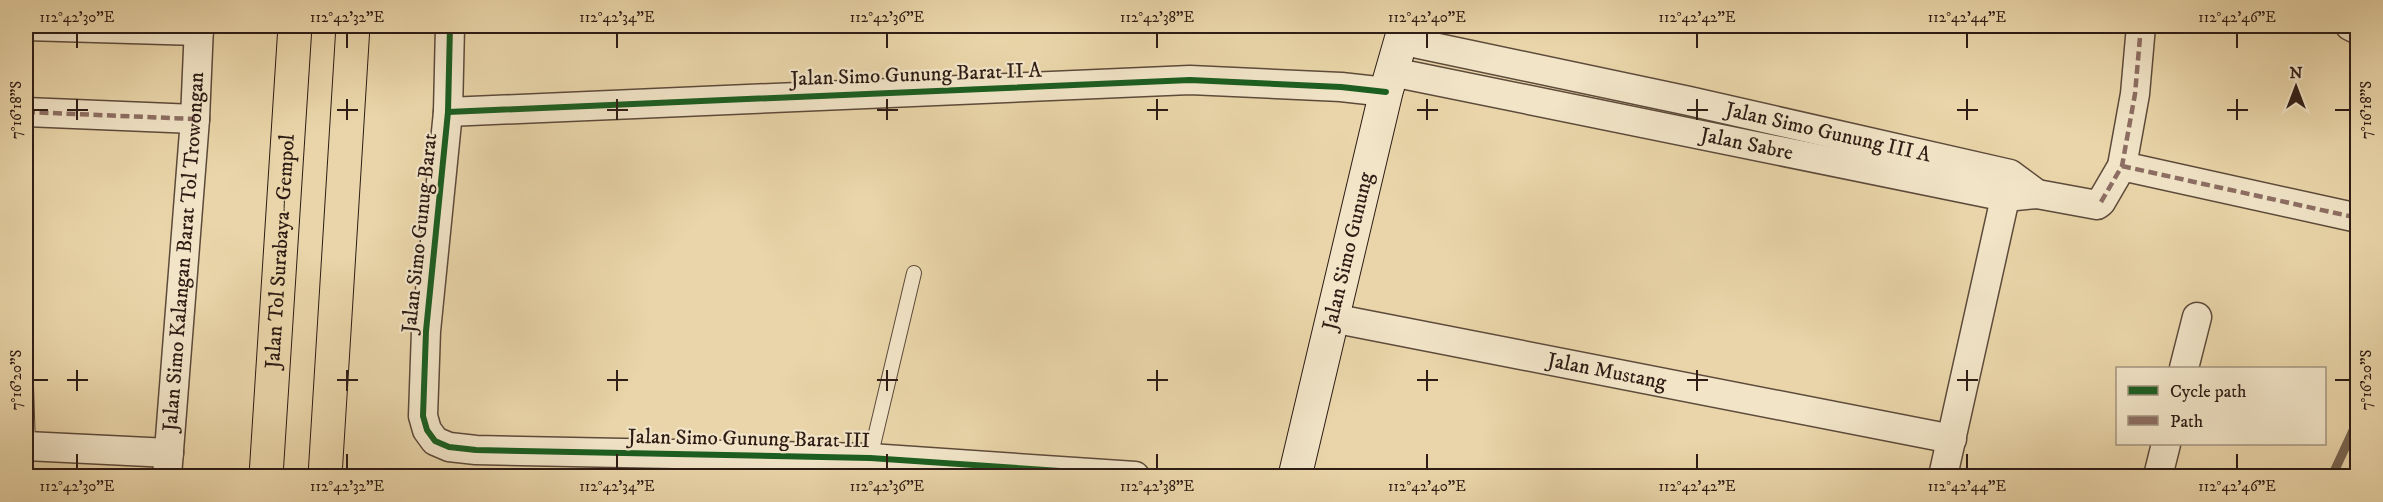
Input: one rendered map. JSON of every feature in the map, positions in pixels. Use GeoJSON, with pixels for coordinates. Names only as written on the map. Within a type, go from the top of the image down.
{"type":"FeatureCollection","features":[{"type":"Feature","properties":{"kind":"highway","name":"Jalan Tol Surabaya–Gempol"},"geometry":{"type":"LineString","coordinates":[[266,477],[295,26]]}},
{"type":"Feature","properties":{"kind":"highway"},"geometry":{"type":"LineString","coordinates":[[325,477],[353,26]]}},
{"type":"Feature","properties":{"kind":"main road","name":"Jalan Simo Gunung"},"geometry":{"type":"LineString","coordinates":[[1295,477],[1389,82],[1403,33]]}},
{"type":"Feature","properties":{"kind":"street"},"geometry":{"type":"LineString","coordinates":[[26,26],[199,28]]}},
{"type":"Feature","properties":{"kind":"street","name":"Jalan Simo Gunug Barat"},"geometry":{"type":"LineString","coordinates":[[435,441],[427,430],[423,416],[426,331],[448,112],[450,26]]}},
{"type":"Feature","properties":{"kind":"street"},"geometry":{"type":"LineString","coordinates":[[2141,26],[2135,94],[2122,166],[2358,218]]}},
{"type":"Feature","properties":{"kind":"street"},"geometry":{"type":"LineString","coordinates":[[2350,26],[2358,30]]}},
{"type":"Feature","properties":{"kind":"street","name":"Jalan Simo Kalangan Barat Tol Trowongan"},"geometry":{"type":"LineString","coordinates":[[168,465],[195,119],[199,28]]}},
{"type":"Feature","properties":{"kind":"street","name":"Jalan Simo Gunung III A"},"geometry":{"type":"LineString","coordinates":[[1403,33],[1678,98],[2008,185]]}},
{"type":"Feature","properties":{"kind":"street","name":"Jalan Simo Gunung Barat II A"},"geometry":{"type":"LineString","coordinates":[[448,112],[1190,80],[1341,87],[1389,82]]}},
{"type":"Feature","properties":{"kind":"street","name":"Jalan Sabre"},"geometry":{"type":"LineString","coordinates":[[1389,82],[2008,185],[2037,194],[2091,205],[2101,202],[2122,166]]}},
{"type":"Feature","properties":{"kind":"street"},"geometry":{"type":"LineString","coordinates":[[26,112],[195,119]]}},
{"type":"Feature","properties":{"kind":"street"},"geometry":{"type":"LineString","coordinates":[[1943,477],[2008,185]]}},
{"type":"Feature","properties":{"kind":"street"},"geometry":{"type":"LineString","coordinates":[[2184,367],[2197,317]]}},
{"type":"Feature","properties":{"kind":"street","name":"Jalan Mustang"},"geometry":{"type":"LineString","coordinates":[[1332,318],[1952,439]]}},
{"type":"Feature","properties":{"kind":"street","name":"Jalan Simo Gunung Barat III"},"geometry":{"type":"LineString","coordinates":[[435,441],[449,447],[476,450],[870,458],[1135,477]]}},
{"type":"Feature","properties":{"kind":"street"},"geometry":{"type":"LineString","coordinates":[[2158,477],[2166,445]]}},
{"type":"Feature","properties":{"kind":"street"},"geometry":{"type":"LineString","coordinates":[[27,446],[168,465]]}},
{"type":"Feature","properties":{"kind":"lane"},"geometry":{"type":"LineString","coordinates":[[870,458],[914,273]]}},
{"type":"Feature","properties":{"kind":"lane"},"geometry":{"type":"LineString","coordinates":[[26,386],[27,446]]}},
{"type":"Feature","properties":{"kind":"waterway"},"geometry":{"type":"LineString","coordinates":[[2332,476],[2358,420]]}},
{"type":"Feature","properties":{"kind":"marked path"},"geometry":{"type":"LineString","coordinates":[[26,26],[199,31]]}},
{"type":"Feature","properties":{"kind":"marked path"},"geometry":{"type":"LineString","coordinates":[[2101,202],[2122,166],[2135,94],[2141,26]]}},
{"type":"Feature","properties":{"kind":"marked path"},"geometry":{"type":"LineString","coordinates":[[26,112],[195,119]]}},
{"type":"Feature","properties":{"kind":"marked path"},"geometry":{"type":"LineString","coordinates":[[2122,166],[2358,218]]}},
{"type":"Feature","properties":{"kind":"cycle path"},"geometry":{"type":"LineString","coordinates":[[450,26],[448,112],[426,331],[423,416],[427,430],[435,441],[449,447],[476,450],[870,458],[1135,476]]}},
{"type":"Feature","properties":{"kind":"cycle path"},"geometry":{"type":"LineString","coordinates":[[448,112],[1190,80],[1341,87],[1386,92]]}}]}
